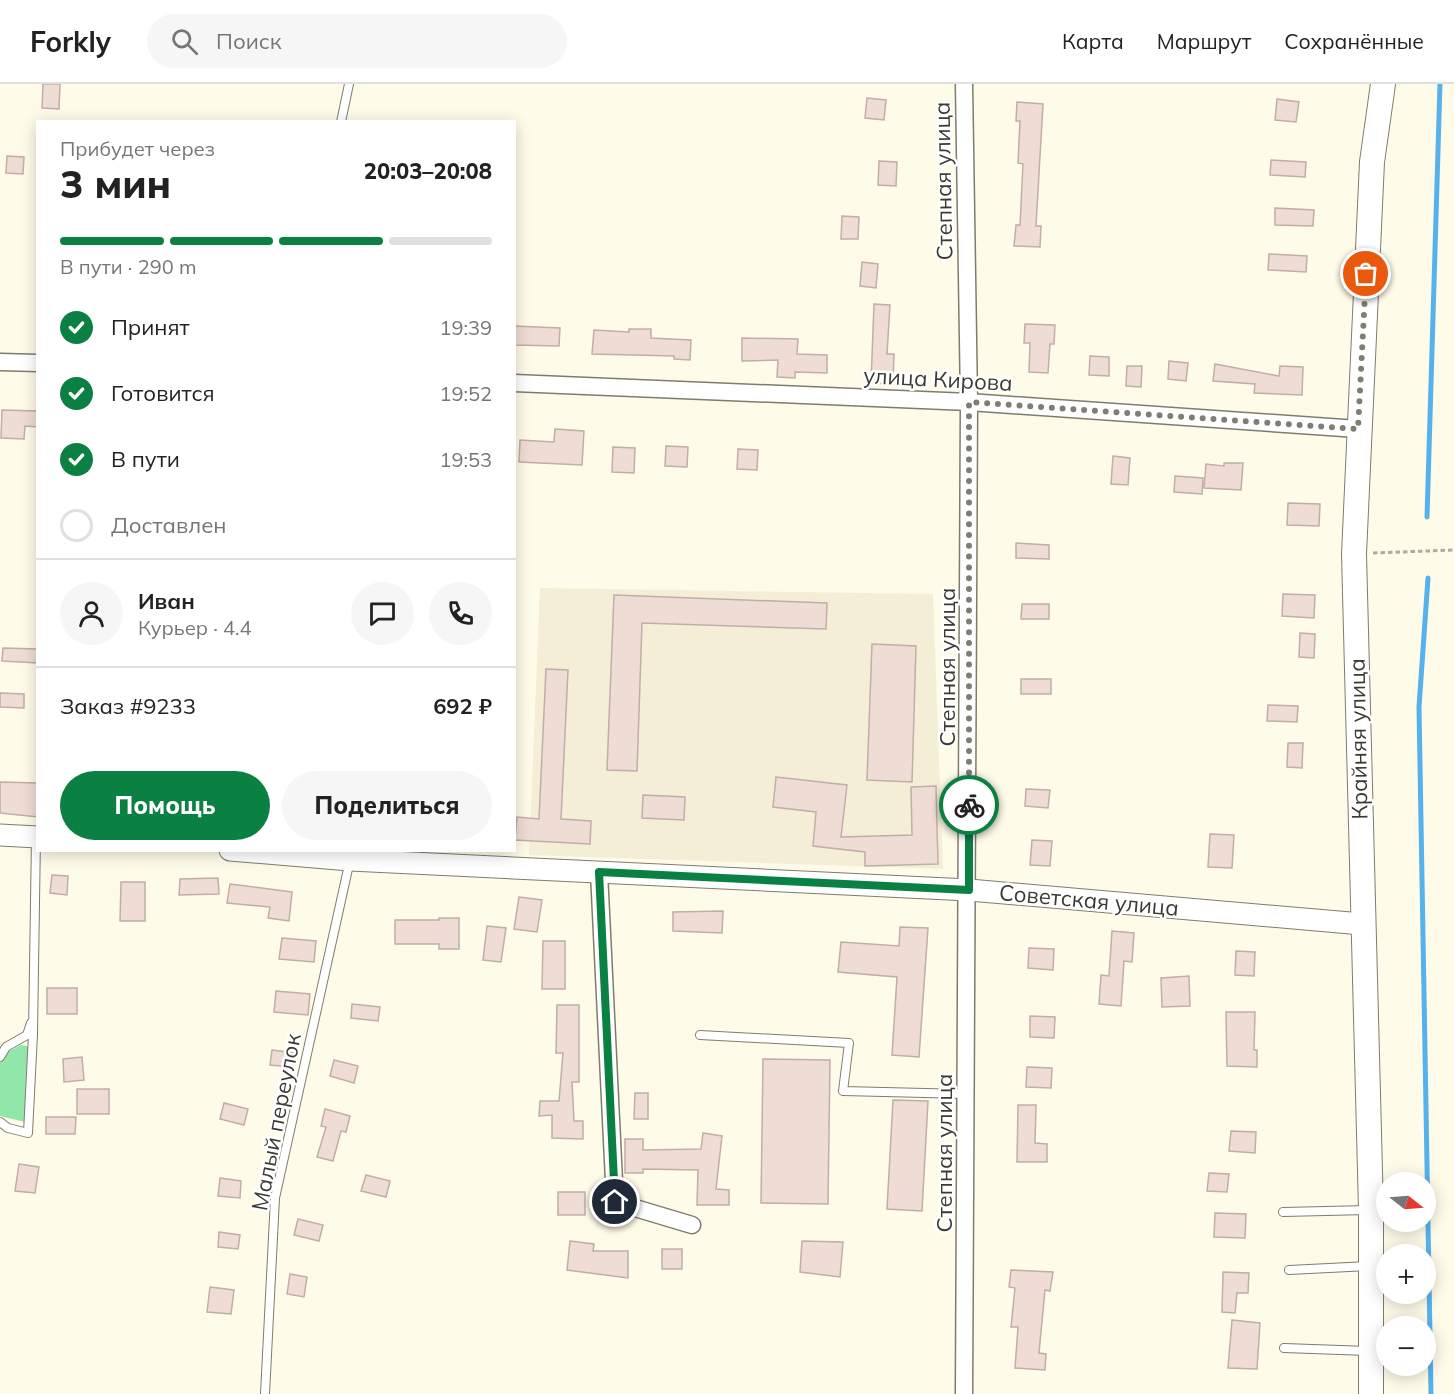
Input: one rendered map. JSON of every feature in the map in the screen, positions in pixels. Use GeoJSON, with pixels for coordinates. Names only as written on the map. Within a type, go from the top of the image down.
{"type":"FeatureCollection","features":[{"type":"Feature","properties":{"kind":"main road","name":"Крайняя улица"},"geometry":{"type":"LineString","coordinates":[[1371,1394],[1371,1210],[1354,554],[1372,162],[1383,84]]}},
{"type":"Feature","properties":{"kind":"street","name":"Степная улица"},"geometry":{"type":"LineString","coordinates":[[964,84],[969,402],[969,890],[964,1394]]}},
{"type":"Feature","properties":{"kind":"street"},"geometry":{"type":"LineString","coordinates":[[0,362],[36,363]]}},
{"type":"Feature","properties":{"kind":"street","name":"улица Кирова"},"geometry":{"type":"LineString","coordinates":[[516,383],[969,402],[1358,429]]}},
{"type":"Feature","properties":{"kind":"street"},"geometry":{"type":"LineString","coordinates":[[0,835],[36,837]]}},
{"type":"Feature","properties":{"kind":"street","name":"Советская улица"},"geometry":{"type":"LineString","coordinates":[[270,852],[350,860],[969,890],[1362,924]]}},
{"type":"Feature","properties":{"kind":"street"},"geometry":{"type":"LineString","coordinates":[[599,872],[615,1202],[692,1225]]}},
{"type":"Feature","properties":{"kind":"lane"},"geometry":{"type":"LineString","coordinates":[[341,120],[350,84]]}},
{"type":"Feature","properties":{"kind":"lane"},"geometry":{"type":"LineString","coordinates":[[0,1122],[8,1128],[28,1133],[37,852]]}},
{"type":"Feature","properties":{"kind":"lane","name":"Малый переулок"},"geometry":{"type":"LineString","coordinates":[[265,1394],[275,1198],[350,860]]}},
{"type":"Feature","properties":{"kind":"lane"},"geometry":{"type":"LineString","coordinates":[[0,1057],[6,1047],[27,1035],[33,1017]]}},
{"type":"Feature","properties":{"kind":"lane"},"geometry":{"type":"LineString","coordinates":[[700,1035],[849,1043],[843,1091],[966,1094]]}},
{"type":"Feature","properties":{"kind":"lane"},"geometry":{"type":"LineString","coordinates":[[1283,1212],[1371,1210]]}},
{"type":"Feature","properties":{"kind":"lane"},"geometry":{"type":"LineString","coordinates":[[1289,1270],[1371,1266]]}},
{"type":"Feature","properties":{"kind":"lane"},"geometry":{"type":"LineString","coordinates":[[1284,1348],[1372,1351]]}},
{"type":"Feature","properties":{"kind":"path"},"geometry":{"type":"LineString","coordinates":[[1354,554],[1454,550]]}},
{"type":"Feature","properties":{"kind":"shaded area"},"geometry":{"type":"Polygon","coordinates":[[[540,588],[933,594],[943,869],[529,855],[540,588]]]}},
{"type":"Feature","properties":{"kind":"green space"},"geometry":{"type":"Polygon","coordinates":[[[21,1045],[28,1046],[30,1054],[25,1122],[0,1116],[0,1062],[6,1053],[21,1045]]]}},
{"type":"Feature","properties":{"kind":"building"},"geometry":{"type":"Polygon","coordinates":[[[43,84],[60,84],[59,109],[42,108],[43,84]]]}},
{"type":"Feature","properties":{"kind":"building"},"geometry":{"type":"Polygon","coordinates":[[[867,98],[886,100],[884,120],[865,118],[867,98]]]}},
{"type":"Feature","properties":{"kind":"building"},"geometry":{"type":"Polygon","coordinates":[[[1277,99],[1299,102],[1296,122],[1275,120],[1277,99]]]}},
{"type":"Feature","properties":{"kind":"building"},"geometry":{"type":"Polygon","coordinates":[[[1017,102],[1043,104],[1036,226],[1041,226],[1040,247],[1014,246],[1016,225],[1020,225],[1023,164],[1018,163],[1020,121],[1016,121],[1017,102]]]}},
{"type":"Feature","properties":{"kind":"building"},"geometry":{"type":"Polygon","coordinates":[[[7,156],[24,157],[23,174],[6,173],[7,156]]]}},
{"type":"Feature","properties":{"kind":"building"},"geometry":{"type":"Polygon","coordinates":[[[1271,160],[1306,162],[1305,177],[1270,175],[1271,160]]]}},
{"type":"Feature","properties":{"kind":"building"},"geometry":{"type":"Polygon","coordinates":[[[879,161],[897,162],[896,186],[878,185],[879,161]]]}},
{"type":"Feature","properties":{"kind":"building"},"geometry":{"type":"Polygon","coordinates":[[[1275,208],[1314,210],[1313,226],[1275,225],[1275,208]]]}},
{"type":"Feature","properties":{"kind":"building"},"geometry":{"type":"Polygon","coordinates":[[[842,216],[859,217],[858,239],[841,239],[842,216]]]}},
{"type":"Feature","properties":{"kind":"building"},"geometry":{"type":"Polygon","coordinates":[[[1269,254],[1307,256],[1306,272],[1268,270],[1269,254]]]}},
{"type":"Feature","properties":{"kind":"building"},"geometry":{"type":"Polygon","coordinates":[[[862,262],[878,264],[876,288],[860,286],[862,262]]]}},
{"type":"Feature","properties":{"kind":"building"},"geometry":{"type":"Polygon","coordinates":[[[874,304],[890,305],[887,354],[894,354],[893,384],[871,383],[874,304]]]}},
{"type":"Feature","properties":{"kind":"building"},"geometry":{"type":"Polygon","coordinates":[[[1025,324],[1055,325],[1054,344],[1050,344],[1048,373],[1029,372],[1030,343],[1024,343],[1025,324]]]}},
{"type":"Feature","properties":{"kind":"building"},"geometry":{"type":"Polygon","coordinates":[[[516,326],[560,328],[559,346],[516,345],[516,326]]]}},
{"type":"Feature","properties":{"kind":"building"},"geometry":{"type":"Polygon","coordinates":[[[629,329],[651,329],[651,338],[691,340],[690,360],[674,359],[674,356],[592,354],[594,330],[629,332],[629,329]]]}},
{"type":"Feature","properties":{"kind":"building"},"geometry":{"type":"Polygon","coordinates":[[[742,338],[798,339],[797,354],[827,355],[827,373],[795,372],[795,378],[777,377],[778,360],[742,361],[742,338]]]}},
{"type":"Feature","properties":{"kind":"building"},"geometry":{"type":"Polygon","coordinates":[[[1090,356],[1109,357],[1109,376],[1089,375],[1090,356]]]}},
{"type":"Feature","properties":{"kind":"building"},"geometry":{"type":"Polygon","coordinates":[[[1169,361],[1188,363],[1186,381],[1168,379],[1169,361]]]}},
{"type":"Feature","properties":{"kind":"building"},"geometry":{"type":"Polygon","coordinates":[[[1215,364],[1279,376],[1280,366],[1303,367],[1302,395],[1254,393],[1255,384],[1213,381],[1215,364]]]}},
{"type":"Feature","properties":{"kind":"building"},"geometry":{"type":"Polygon","coordinates":[[[1127,366],[1142,366],[1141,387],[1126,386],[1127,366]]]}},
{"type":"Feature","properties":{"kind":"building"},"geometry":{"type":"Polygon","coordinates":[[[2,410],[36,411],[36,427],[25,426],[24,439],[1,438],[2,410]]]}},
{"type":"Feature","properties":{"kind":"building"},"geometry":{"type":"Polygon","coordinates":[[[555,429],[584,431],[582,465],[519,462],[520,440],[554,442],[555,429]]]}},
{"type":"Feature","properties":{"kind":"building"},"geometry":{"type":"Polygon","coordinates":[[[666,446],[688,447],[687,467],[665,466],[666,446]]]}},
{"type":"Feature","properties":{"kind":"building"},"geometry":{"type":"Polygon","coordinates":[[[613,447],[635,448],[634,473],[612,472],[613,447]]]}},
{"type":"Feature","properties":{"kind":"building"},"geometry":{"type":"Polygon","coordinates":[[[738,449],[758,450],[757,470],[737,469],[738,449]]]}},
{"type":"Feature","properties":{"kind":"building"},"geometry":{"type":"Polygon","coordinates":[[[1113,456],[1130,458],[1128,485],[1111,484],[1113,456]]]}},
{"type":"Feature","properties":{"kind":"building"},"geometry":{"type":"Polygon","coordinates":[[[1224,463],[1243,463],[1241,490],[1204,488],[1206,464],[1224,466],[1224,463]]]}},
{"type":"Feature","properties":{"kind":"building"},"geometry":{"type":"Polygon","coordinates":[[[1175,476],[1203,478],[1202,494],[1174,492],[1175,476]]]}},
{"type":"Feature","properties":{"kind":"building"},"geometry":{"type":"Polygon","coordinates":[[[1288,503],[1320,504],[1319,526],[1287,525],[1288,503]]]}},
{"type":"Feature","properties":{"kind":"building"},"geometry":{"type":"Polygon","coordinates":[[[1016,543],[1049,545],[1049,559],[1016,558],[1016,543]]]}},
{"type":"Feature","properties":{"kind":"building"},"geometry":{"type":"Polygon","coordinates":[[[1283,594],[1315,595],[1314,618],[1282,616],[1283,594]]]}},
{"type":"Feature","properties":{"kind":"building"},"geometry":{"type":"Polygon","coordinates":[[[614,595],[827,603],[826,629],[642,623],[637,771],[607,770],[614,595]]]}},
{"type":"Feature","properties":{"kind":"building"},"geometry":{"type":"Polygon","coordinates":[[[1022,604],[1049,604],[1049,619],[1021,619],[1022,604]]]}},
{"type":"Feature","properties":{"kind":"building"},"geometry":{"type":"Polygon","coordinates":[[[1300,633],[1315,634],[1314,658],[1299,657],[1300,633]]]}},
{"type":"Feature","properties":{"kind":"building"},"geometry":{"type":"Polygon","coordinates":[[[872,644],[916,646],[912,782],[867,780],[872,644]]]}},
{"type":"Feature","properties":{"kind":"building"},"geometry":{"type":"Polygon","coordinates":[[[3,648],[36,649],[36,663],[2,661],[3,648]]]}},
{"type":"Feature","properties":{"kind":"building"},"geometry":{"type":"Polygon","coordinates":[[[546,669],[568,670],[561,819],[591,821],[590,844],[516,840],[517,817],[539,819],[546,669]]]}},
{"type":"Feature","properties":{"kind":"building"},"geometry":{"type":"Polygon","coordinates":[[[1021,679],[1051,679],[1051,694],[1021,694],[1021,679]]]}},
{"type":"Feature","properties":{"kind":"building"},"geometry":{"type":"Polygon","coordinates":[[[0,693],[24,694],[24,708],[0,707],[0,693]]]}},
{"type":"Feature","properties":{"kind":"building"},"geometry":{"type":"Polygon","coordinates":[[[1268,705],[1298,706],[1297,722],[1267,721],[1268,705]]]}},
{"type":"Feature","properties":{"kind":"building"},"geometry":{"type":"Polygon","coordinates":[[[1288,743],[1303,743],[1302,768],[1287,767],[1288,743]]]}},
{"type":"Feature","properties":{"kind":"building"},"geometry":{"type":"Polygon","coordinates":[[[776,777],[847,785],[841,837],[912,835],[911,787],[936,786],[938,864],[865,866],[865,852],[813,846],[816,812],[773,807],[776,777]]]}},
{"type":"Feature","properties":{"kind":"building"},"geometry":{"type":"Polygon","coordinates":[[[0,782],[36,783],[36,817],[0,813],[0,782]]]}},
{"type":"Feature","properties":{"kind":"building"},"geometry":{"type":"Polygon","coordinates":[[[1026,789],[1050,790],[1048,808],[1025,806],[1026,789]]]}},
{"type":"Feature","properties":{"kind":"building"},"geometry":{"type":"Polygon","coordinates":[[[643,795],[685,797],[684,820],[642,818],[643,795]]]}},
{"type":"Feature","properties":{"kind":"building"},"geometry":{"type":"Polygon","coordinates":[[[1210,834],[1234,835],[1232,868],[1208,867],[1210,834]]]}},
{"type":"Feature","properties":{"kind":"building"},"geometry":{"type":"Polygon","coordinates":[[[1032,840],[1052,841],[1050,866],[1030,865],[1032,840]]]}},
{"type":"Feature","properties":{"kind":"building"},"geometry":{"type":"Polygon","coordinates":[[[52,875],[68,876],[67,895],[50,893],[52,875]]]}},
{"type":"Feature","properties":{"kind":"building"},"geometry":{"type":"Polygon","coordinates":[[[218,878],[219,894],[179,895],[180,879],[218,878]]]}},
{"type":"Feature","properties":{"kind":"building"},"geometry":{"type":"Polygon","coordinates":[[[121,882],[145,882],[145,921],[120,921],[121,882]]]}},
{"type":"Feature","properties":{"kind":"building"},"geometry":{"type":"Polygon","coordinates":[[[230,884],[292,892],[289,921],[268,918],[270,907],[227,903],[230,884]]]}},
{"type":"Feature","properties":{"kind":"building"},"geometry":{"type":"Polygon","coordinates":[[[519,897],[542,900],[537,932],[514,929],[519,897]]]}},
{"type":"Feature","properties":{"kind":"building"},"geometry":{"type":"Polygon","coordinates":[[[723,911],[722,933],[673,931],[673,912],[723,911]]]}},
{"type":"Feature","properties":{"kind":"building"},"geometry":{"type":"Polygon","coordinates":[[[439,918],[459,918],[459,949],[439,949],[439,944],[395,944],[395,920],[439,920],[439,918]]]}},
{"type":"Feature","properties":{"kind":"building"},"geometry":{"type":"Polygon","coordinates":[[[487,926],[506,928],[501,962],[483,960],[487,926]]]}},
{"type":"Feature","properties":{"kind":"building"},"geometry":{"type":"Polygon","coordinates":[[[900,927],[928,928],[919,1057],[892,1055],[897,977],[838,972],[841,942],[899,946],[900,927]]]}},
{"type":"Feature","properties":{"kind":"building"},"geometry":{"type":"Polygon","coordinates":[[[1112,931],[1134,933],[1132,962],[1124,961],[1121,1006],[1099,1004],[1101,975],[1109,976],[1112,931]]]}},
{"type":"Feature","properties":{"kind":"building"},"geometry":{"type":"Polygon","coordinates":[[[282,938],[316,941],[314,962],[279,959],[282,938]]]}},
{"type":"Feature","properties":{"kind":"building"},"geometry":{"type":"Polygon","coordinates":[[[543,941],[565,941],[565,989],[542,989],[543,941]]]}},
{"type":"Feature","properties":{"kind":"building"},"geometry":{"type":"Polygon","coordinates":[[[1029,948],[1054,949],[1053,970],[1028,968],[1029,948]]]}},
{"type":"Feature","properties":{"kind":"building"},"geometry":{"type":"Polygon","coordinates":[[[1236,951],[1255,952],[1254,976],[1235,975],[1236,951]]]}},
{"type":"Feature","properties":{"kind":"building"},"geometry":{"type":"Polygon","coordinates":[[[1189,976],[1190,1006],[1162,1007],[1161,978],[1189,976]]]}},
{"type":"Feature","properties":{"kind":"building"},"geometry":{"type":"Polygon","coordinates":[[[47,988],[77,988],[77,1014],[47,1014],[47,988]]]}},
{"type":"Feature","properties":{"kind":"building"},"geometry":{"type":"Polygon","coordinates":[[[276,991],[310,994],[308,1015],[274,1012],[276,991]]]}},
{"type":"Feature","properties":{"kind":"building"},"geometry":{"type":"Polygon","coordinates":[[[352,1004],[380,1007],[378,1021],[351,1018],[352,1004]]]}},
{"type":"Feature","properties":{"kind":"building"},"geometry":{"type":"Polygon","coordinates":[[[557,1005],[579,1005],[579,1082],[572,1082],[574,1121],[583,1121],[583,1139],[552,1138],[552,1115],[539,1116],[540,1101],[559,1101],[563,1053],[556,1053],[557,1005]]]}},
{"type":"Feature","properties":{"kind":"building"},"geometry":{"type":"Polygon","coordinates":[[[1226,1012],[1255,1012],[1254,1050],[1257,1050],[1257,1067],[1227,1066],[1226,1012]]]}},
{"type":"Feature","properties":{"kind":"building"},"geometry":{"type":"Polygon","coordinates":[[[1030,1016],[1055,1017],[1054,1038],[1030,1037],[1030,1016]]]}},
{"type":"Feature","properties":{"kind":"building"},"geometry":{"type":"Polygon","coordinates":[[[272,1050],[294,1053],[292,1067],[270,1065],[272,1050]]]}},
{"type":"Feature","properties":{"kind":"building"},"geometry":{"type":"Polygon","coordinates":[[[82,1057],[84,1080],[64,1082],[63,1059],[82,1057]]]}},
{"type":"Feature","properties":{"kind":"building"},"geometry":{"type":"Polygon","coordinates":[[[763,1059],[830,1060],[828,1204],[761,1203],[763,1059]]]}},
{"type":"Feature","properties":{"kind":"building"},"geometry":{"type":"Polygon","coordinates":[[[334,1060],[358,1066],[354,1083],[330,1076],[334,1060]]]}},
{"type":"Feature","properties":{"kind":"building"},"geometry":{"type":"Polygon","coordinates":[[[1027,1067],[1052,1068],[1051,1088],[1026,1087],[1027,1067]]]}},
{"type":"Feature","properties":{"kind":"building"},"geometry":{"type":"Polygon","coordinates":[[[77,1089],[109,1089],[109,1114],[77,1114],[77,1089]]]}},
{"type":"Feature","properties":{"kind":"building"},"geometry":{"type":"Polygon","coordinates":[[[635,1093],[648,1093],[648,1119],[634,1119],[635,1093]]]}},
{"type":"Feature","properties":{"kind":"building"},"geometry":{"type":"Polygon","coordinates":[[[893,1100],[928,1101],[922,1211],[887,1209],[893,1100]]]}},
{"type":"Feature","properties":{"kind":"building"},"geometry":{"type":"Polygon","coordinates":[[[224,1103],[248,1109],[244,1125],[220,1119],[224,1103]]]}},
{"type":"Feature","properties":{"kind":"building"},"geometry":{"type":"Polygon","coordinates":[[[1018,1105],[1036,1105],[1035,1143],[1047,1144],[1047,1162],[1017,1162],[1018,1105]]]}},
{"type":"Feature","properties":{"kind":"building"},"geometry":{"type":"Polygon","coordinates":[[[325,1109],[350,1116],[346,1132],[341,1131],[333,1161],[317,1157],[326,1127],[321,1126],[325,1109]]]}},
{"type":"Feature","properties":{"kind":"building"},"geometry":{"type":"Polygon","coordinates":[[[46,1117],[76,1117],[75,1134],[46,1134],[46,1117]]]}},
{"type":"Feature","properties":{"kind":"building"},"geometry":{"type":"Polygon","coordinates":[[[1231,1131],[1256,1132],[1255,1153],[1229,1151],[1231,1131]]]}},
{"type":"Feature","properties":{"kind":"building"},"geometry":{"type":"Polygon","coordinates":[[[703,1133],[722,1136],[716,1189],[729,1190],[729,1205],[697,1205],[698,1170],[643,1169],[643,1173],[625,1173],[625,1139],[643,1139],[643,1150],[701,1149],[703,1133]]]}},
{"type":"Feature","properties":{"kind":"building"},"geometry":{"type":"Polygon","coordinates":[[[19,1164],[39,1167],[35,1193],[15,1191],[19,1164]]]}},
{"type":"Feature","properties":{"kind":"building"},"geometry":{"type":"Polygon","coordinates":[[[1209,1173],[1229,1174],[1227,1192],[1207,1191],[1209,1173]]]}},
{"type":"Feature","properties":{"kind":"building"},"geometry":{"type":"Polygon","coordinates":[[[366,1175],[390,1181],[386,1197],[361,1191],[366,1175]]]}},
{"type":"Feature","properties":{"kind":"building"},"geometry":{"type":"Polygon","coordinates":[[[220,1178],[241,1181],[240,1198],[218,1196],[220,1178]]]}},
{"type":"Feature","properties":{"kind":"building"},"geometry":{"type":"Polygon","coordinates":[[[558,1192],[585,1192],[585,1215],[558,1215],[558,1192]]]}},
{"type":"Feature","properties":{"kind":"building"},"geometry":{"type":"Polygon","coordinates":[[[1215,1213],[1246,1214],[1245,1238],[1214,1237],[1215,1213]]]}},
{"type":"Feature","properties":{"kind":"building"},"geometry":{"type":"Polygon","coordinates":[[[298,1219],[323,1225],[319,1241],[294,1235],[298,1219]]]}},
{"type":"Feature","properties":{"kind":"building"},"geometry":{"type":"Polygon","coordinates":[[[219,1232],[240,1235],[238,1249],[218,1247],[219,1232]]]}},
{"type":"Feature","properties":{"kind":"building"},"geometry":{"type":"Polygon","coordinates":[[[570,1241],[594,1244],[593,1251],[628,1251],[628,1278],[567,1270],[570,1241]]]}},
{"type":"Feature","properties":{"kind":"building"},"geometry":{"type":"Polygon","coordinates":[[[802,1241],[843,1242],[840,1277],[800,1272],[802,1241]]]}},
{"type":"Feature","properties":{"kind":"building"},"geometry":{"type":"Polygon","coordinates":[[[662,1249],[682,1249],[682,1269],[662,1269],[662,1249]]]}},
{"type":"Feature","properties":{"kind":"building"},"geometry":{"type":"Polygon","coordinates":[[[1011,1270],[1053,1272],[1050,1291],[1045,1290],[1039,1353],[1046,1354],[1045,1370],[1015,1368],[1018,1327],[1011,1327],[1015,1288],[1009,1287],[1011,1270]]]}},
{"type":"Feature","properties":{"kind":"building"},"geometry":{"type":"Polygon","coordinates":[[[1223,1272],[1249,1273],[1248,1293],[1237,1293],[1235,1313],[1222,1312],[1223,1272]]]}},
{"type":"Feature","properties":{"kind":"building"},"geometry":{"type":"Polygon","coordinates":[[[290,1274],[307,1277],[304,1297],[287,1294],[290,1274]]]}},
{"type":"Feature","properties":{"kind":"building"},"geometry":{"type":"Polygon","coordinates":[[[210,1287],[234,1290],[231,1314],[207,1312],[210,1287]]]}},
{"type":"Feature","properties":{"kind":"building"},"geometry":{"type":"Polygon","coordinates":[[[1232,1320],[1260,1323],[1257,1369],[1228,1368],[1232,1320]]]}},
{"type":"Feature","properties":{"kind":"waterway"},"geometry":{"type":"LineString","coordinates":[[1427,517],[1440,84]]}},
{"type":"Feature","properties":{"kind":"waterway"},"geometry":{"type":"LineString","coordinates":[[1428,578],[1419,707],[1431,1394]]}},
{"type":"Feature","properties":{"kind":"way so far"},"geometry":{"type":"LineString","coordinates":[[969,805],[969,402],[1358,429],[1366,274]]}},
{"type":"Feature","properties":{"kind":"route"},"geometry":{"type":"LineString","coordinates":[[615,1202],[599,872],[969,890],[969,805]]}}]}
